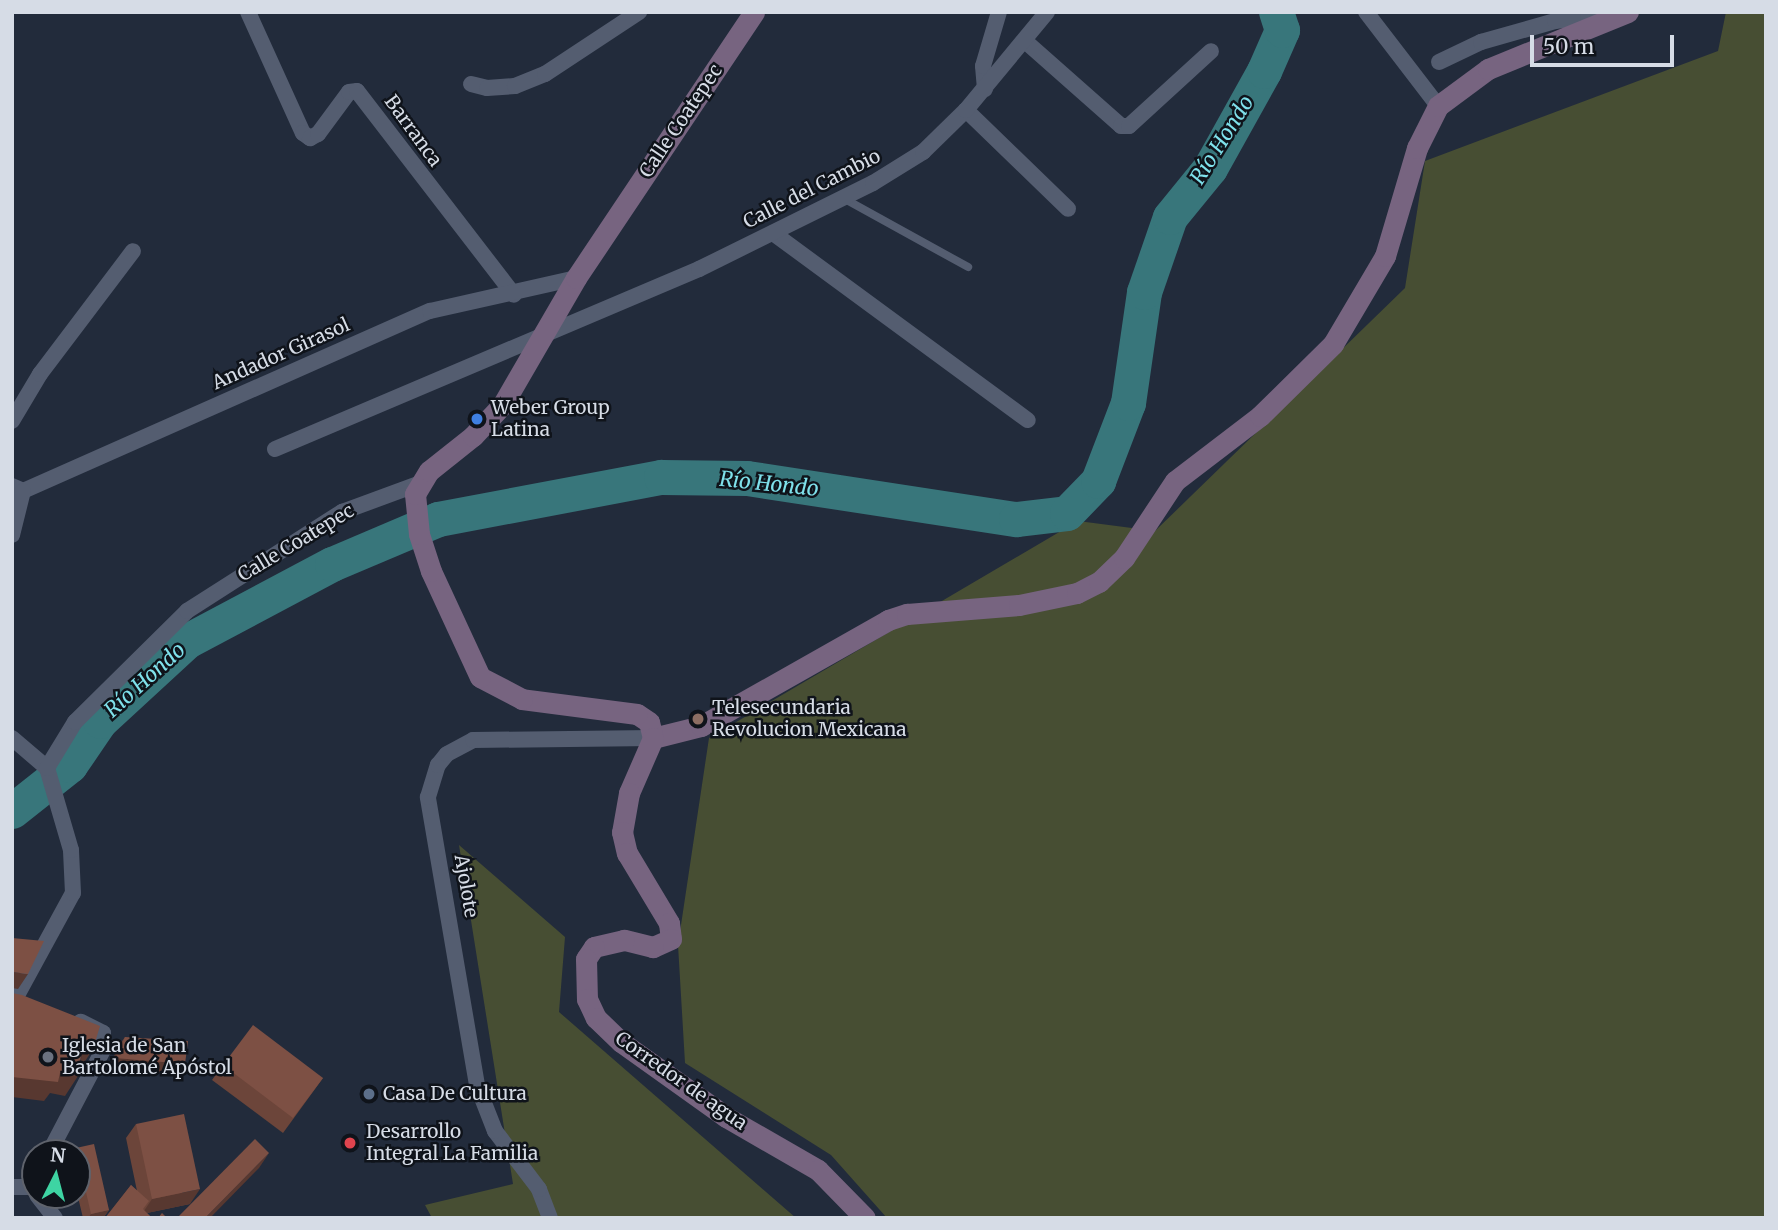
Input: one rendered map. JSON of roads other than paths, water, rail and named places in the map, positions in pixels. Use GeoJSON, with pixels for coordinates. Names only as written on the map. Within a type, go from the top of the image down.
{"type":"FeatureCollection","features":[{"type":"Feature","properties":{"kind":"main road","name":"Calle Coatepec"},"geometry":{"type":"LineString","coordinates":[[418,484],[503,404],[576,278],[754,12]]}},
{"type":"Feature","properties":{"kind":"main road"},"geometry":{"type":"LineString","coordinates":[[418,484],[415,507],[419,534],[431,571],[480,677],[522,699],[637,713],[649,722],[653,738],[701,726],[888,620],[906,614],[1019,605],[1077,593],[1099,582],[1124,558],[1175,481],[1260,416],[1333,344],[1385,256],[1417,148],[1438,106],[1488,69],[1628,12]]}},
{"type":"Feature","properties":{"kind":"main road","name":"Corredor de agua"},"geometry":{"type":"LineString","coordinates":[[653,738],[629,793],[622,832],[627,853],[669,923],[671,939],[653,947],[624,940],[594,947],[586,959],[587,999],[596,1018],[621,1042],[726,1117],[818,1170],[865,1218]]}},
{"type":"Feature","properties":{"kind":"street","name":"Barranca"},"geometry":{"type":"LineString","coordinates":[[248,12],[303,133],[310,138],[318,134],[349,92],[357,91],[514,295]]}},
{"type":"Feature","properties":{"kind":"street"},"geometry":{"type":"LineString","coordinates":[[471,84],[487,88],[515,86],[545,74],[639,12]]}},
{"type":"Feature","properties":{"kind":"street"},"geometry":{"type":"LineString","coordinates":[[985,89],[983,66],[999,12]]}},
{"type":"Feature","properties":{"kind":"street","name":"Calle del Cambio"},"geometry":{"type":"LineString","coordinates":[[275,449],[773,233],[843,198],[923,152],[985,89],[1047,12]]}},
{"type":"Feature","properties":{"kind":"street"},"geometry":{"type":"LineString","coordinates":[[1366,12],[1438,106]]}},
{"type":"Feature","properties":{"kind":"street"},"geometry":{"type":"LineString","coordinates":[[1439,62],[1481,42],[1555,21],[1588,17],[1600,25]]}},
{"type":"Feature","properties":{"kind":"street"},"geometry":{"type":"LineString","coordinates":[[1026,40],[1121,126],[1129,126],[1211,51]]}},
{"type":"Feature","properties":{"kind":"street"},"geometry":{"type":"LineString","coordinates":[[966,110],[1068,209]]}},
{"type":"Feature","properties":{"kind":"street"},"geometry":{"type":"LineString","coordinates":[[773,233],[1028,420]]}},
{"type":"Feature","properties":{"kind":"street"},"geometry":{"type":"LineString","coordinates":[[12,421],[40,374],[133,251]]}},
{"type":"Feature","properties":{"kind":"street","name":"Andador Girasol"},"geometry":{"type":"LineString","coordinates":[[18,489],[430,311],[514,295],[576,278]]}},
{"type":"Feature","properties":{"kind":"street","name":"Calle Coatepec"},"geometry":{"type":"LineString","coordinates":[[49,773],[75,722],[187,611],[342,512],[418,484]]}},
{"type":"Feature","properties":{"kind":"street"},"geometry":{"type":"LineString","coordinates":[[13,533],[18,489]]}},
{"type":"Feature","properties":{"kind":"street"},"geometry":{"type":"LineString","coordinates":[[12,738],[49,773],[71,850],[73,894],[18,1002]]}},
{"type":"Feature","properties":{"kind":"street","name":"Ajolote"},"geometry":{"type":"LineString","coordinates":[[550,1218],[539,1189],[495,1131],[477,1085],[428,797],[439,765],[447,754],[473,740],[653,738]]}},
{"type":"Feature","properties":{"kind":"street"},"geometry":{"type":"LineString","coordinates":[[55,1139],[105,1042],[97,1027],[62,1016]]}},
{"type":"Feature","properties":{"kind":"lane"},"geometry":{"type":"LineString","coordinates":[[843,198],[968,267]]}},
{"type":"Feature","properties":{"kind":"waterway","name":"Río Hondo"},"geometry":{"type":"LineString","coordinates":[[12,811],[70,765],[100,721],[187,641],[332,564],[438,519],[661,477],[747,478],[1016,519],[1067,513],[1098,481],[1128,403],[1144,292],[1170,217],[1210,168],[1264,71],[1282,30],[1276,12]]}},
{"type":"Feature","properties":{"kind":"place","name":"Weber Group Latina"},"geometry":{"type":"Point","coordinates":[477,419]}},
{"type":"Feature","properties":{"kind":"place","name":"Telesecundaria Revolucion Mexicana"},"geometry":{"type":"Point","coordinates":[698,719]}},
{"type":"Feature","properties":{"kind":"place","name":"Iglesia de San Bartolomé Apóstol"},"geometry":{"type":"Point","coordinates":[48,1057]}},
{"type":"Feature","properties":{"kind":"place","name":"Casa De Cultura"},"geometry":{"type":"Point","coordinates":[369,1094]}},
{"type":"Feature","properties":{"kind":"place","name":"Desarrollo Integral La Familia"},"geometry":{"type":"Point","coordinates":[350,1143]}}]}
